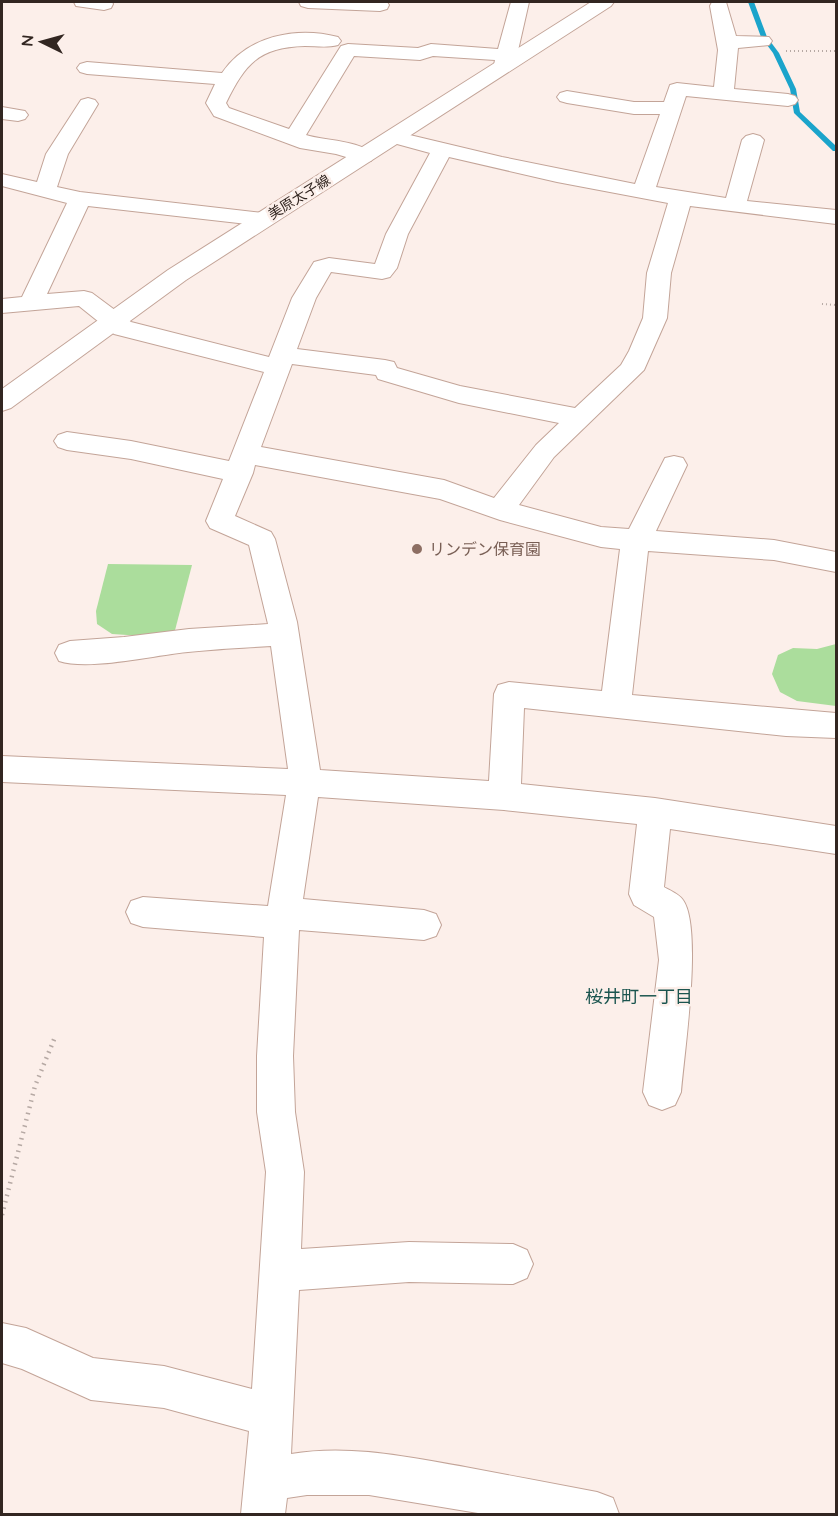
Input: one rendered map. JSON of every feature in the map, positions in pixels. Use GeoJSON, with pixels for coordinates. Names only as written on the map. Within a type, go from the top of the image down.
{"type":"FeatureCollection","features":[{"type":"Feature","properties":{"kind":"main road","name":"美原太子線"},"geometry":{"type":"LineString","coordinates":[[5,397],[177,275],[363,156],[506,60],[604,2]]}},
{"type":"Feature","properties":{"kind":"street"},"geometry":{"type":"LineString","coordinates":[[83,2],[104,4]]}},
{"type":"Feature","properties":{"kind":"street"},"geometry":{"type":"LineString","coordinates":[[294,39],[306,2],[380,5]]}},
{"type":"Feature","properties":{"kind":"street"},"geometry":{"type":"LineString","coordinates":[[294,138],[348,50],[420,54],[431,50],[506,60],[520,2]]}},
{"type":"Feature","properties":{"kind":"street"},"geometry":{"type":"LineString","coordinates":[[719,6],[728,42],[730,62],[723,94]]}},
{"type":"Feature","properties":{"kind":"street"},"geometry":{"type":"LineString","coordinates":[[331,41],[294,39],[255,48],[244,56],[226,79],[216,103],[221,112],[294,138],[363,156]]}},
{"type":"Feature","properties":{"kind":"street"},"geometry":{"type":"LineString","coordinates":[[728,42],[762,41]]}},
{"type":"Feature","properties":{"kind":"street"},"geometry":{"type":"LineString","coordinates":[[87,68],[226,79]]}},
{"type":"Feature","properties":{"kind":"street"},"geometry":{"type":"LineString","coordinates":[[644,190],[673,108],[677,89],[788,100]]}},
{"type":"Feature","properties":{"kind":"street"},"geometry":{"type":"LineString","coordinates":[[567,97],[634,108],[673,108]]}},
{"type":"Feature","properties":{"kind":"street"},"geometry":{"type":"LineString","coordinates":[[45,190],[57,154],[88,104]]}},
{"type":"Feature","properties":{"kind":"street"},"geometry":{"type":"LineString","coordinates":[[393,136],[493,163],[681,197],[791,214],[837,217]]}},
{"type":"Feature","properties":{"kind":"street"},"geometry":{"type":"LineString","coordinates":[[735,205],[753,140]]}},
{"type":"Feature","properties":{"kind":"street"},"geometry":{"type":"LineString","coordinates":[[265,1497],[285,1172],[276,1112],[275,1056],[283,918],[304,783],[284,634],[261,539],[220,521],[244,463],[304,298],[322,267],[329,265],[382,272],[386,268],[397,234],[443,149]]}},
{"type":"Feature","properties":{"kind":"street"},"geometry":{"type":"LineString","coordinates":[[2,180],[80,199],[264,219]]}},
{"type":"Feature","properties":{"kind":"street"},"geometry":{"type":"LineString","coordinates":[[500,510],[545,451],[631,370],[655,318],[658,273],[681,197]]}},
{"type":"Feature","properties":{"kind":"street"},"geometry":{"type":"LineString","coordinates":[[31,303],[80,199]]}},
{"type":"Feature","properties":{"kind":"street"},"geometry":{"type":"LineString","coordinates":[[2,306],[84,298],[123,328],[281,362],[385,368],[387,373],[459,394],[580,418]]}},
{"type":"Feature","properties":{"kind":"street"},"geometry":{"type":"LineString","coordinates":[[67,441],[444,490],[500,510],[601,537],[774,550],[837,562]]}},
{"type":"Feature","properties":{"kind":"street"},"geometry":{"type":"LineString","coordinates":[[616,704],[634,547],[674,465]]}},
{"type":"Feature","properties":{"kind":"street"},"geometry":{"type":"LineString","coordinates":[[70,652],[124,650],[189,640],[284,634]]}},
{"type":"Feature","properties":{"kind":"street"},"geometry":{"type":"LineString","coordinates":[[504,796],[509,694],[786,723],[837,726]]}},
{"type":"Feature","properties":{"kind":"street"},"geometry":{"type":"LineString","coordinates":[[2,769],[304,783],[504,796],[655,812],[837,840]]}},
{"type":"Feature","properties":{"kind":"street"},"geometry":{"type":"LineString","coordinates":[[655,812],[646,894],[670,909],[676,960],[662,1092]]}},
{"type":"Feature","properties":{"kind":"street"},"geometry":{"type":"LineString","coordinates":[[143,912],[424,925]]}},
{"type":"Feature","properties":{"kind":"street"},"geometry":{"type":"LineString","coordinates":[[279,1271],[409,1262],[513,1264]]}},
{"type":"Feature","properties":{"kind":"street"},"geometry":{"type":"LineString","coordinates":[[2,1343],[26,1349],[91,1379],[164,1387],[271,1414]]}},
{"type":"Feature","properties":{"kind":"street"},"geometry":{"type":"LineString","coordinates":[[265,1497],[307,1473],[369,1473],[428,1482],[597,1515]]}},
{"type":"Feature","properties":{"kind":"path"},"geometry":{"type":"LineString","coordinates":[[783,51],[837,51]]}},
{"type":"Feature","properties":{"kind":"path"},"geometry":{"type":"LineString","coordinates":[[822,304],[837,305]]}},
{"type":"Feature","properties":{"kind":"path"},"geometry":{"type":"LineString","coordinates":[[2,1215],[35,1086],[56,1037]]}},
{"type":"Feature","properties":{"kind":"green space"},"geometry":{"type":"Polygon","coordinates":[[[108,564],[192,565],[173,638],[112,634],[97,624],[96,611],[108,564]]]}},
{"type":"Feature","properties":{"kind":"green space"},"geometry":{"type":"Polygon","coordinates":[[[836,644],[836,706],[797,701],[780,692],[772,674],[778,655],[793,648],[817,649],[836,644]]]}},
{"type":"Feature","properties":{"kind":"waterway"},"geometry":{"type":"LineString","coordinates":[[751,2],[764,37],[776,53],[793,89],[797,113],[836,149]]}},
{"type":"Feature","properties":{"kind":"place","name":"リンデン保育園"},"geometry":{"type":"Point","coordinates":[417,549]}},
{"type":"Feature","properties":{"kind":"district","name":"桜井町一丁目"},"geometry":{"type":"Point","coordinates":[639,996]}}]}
